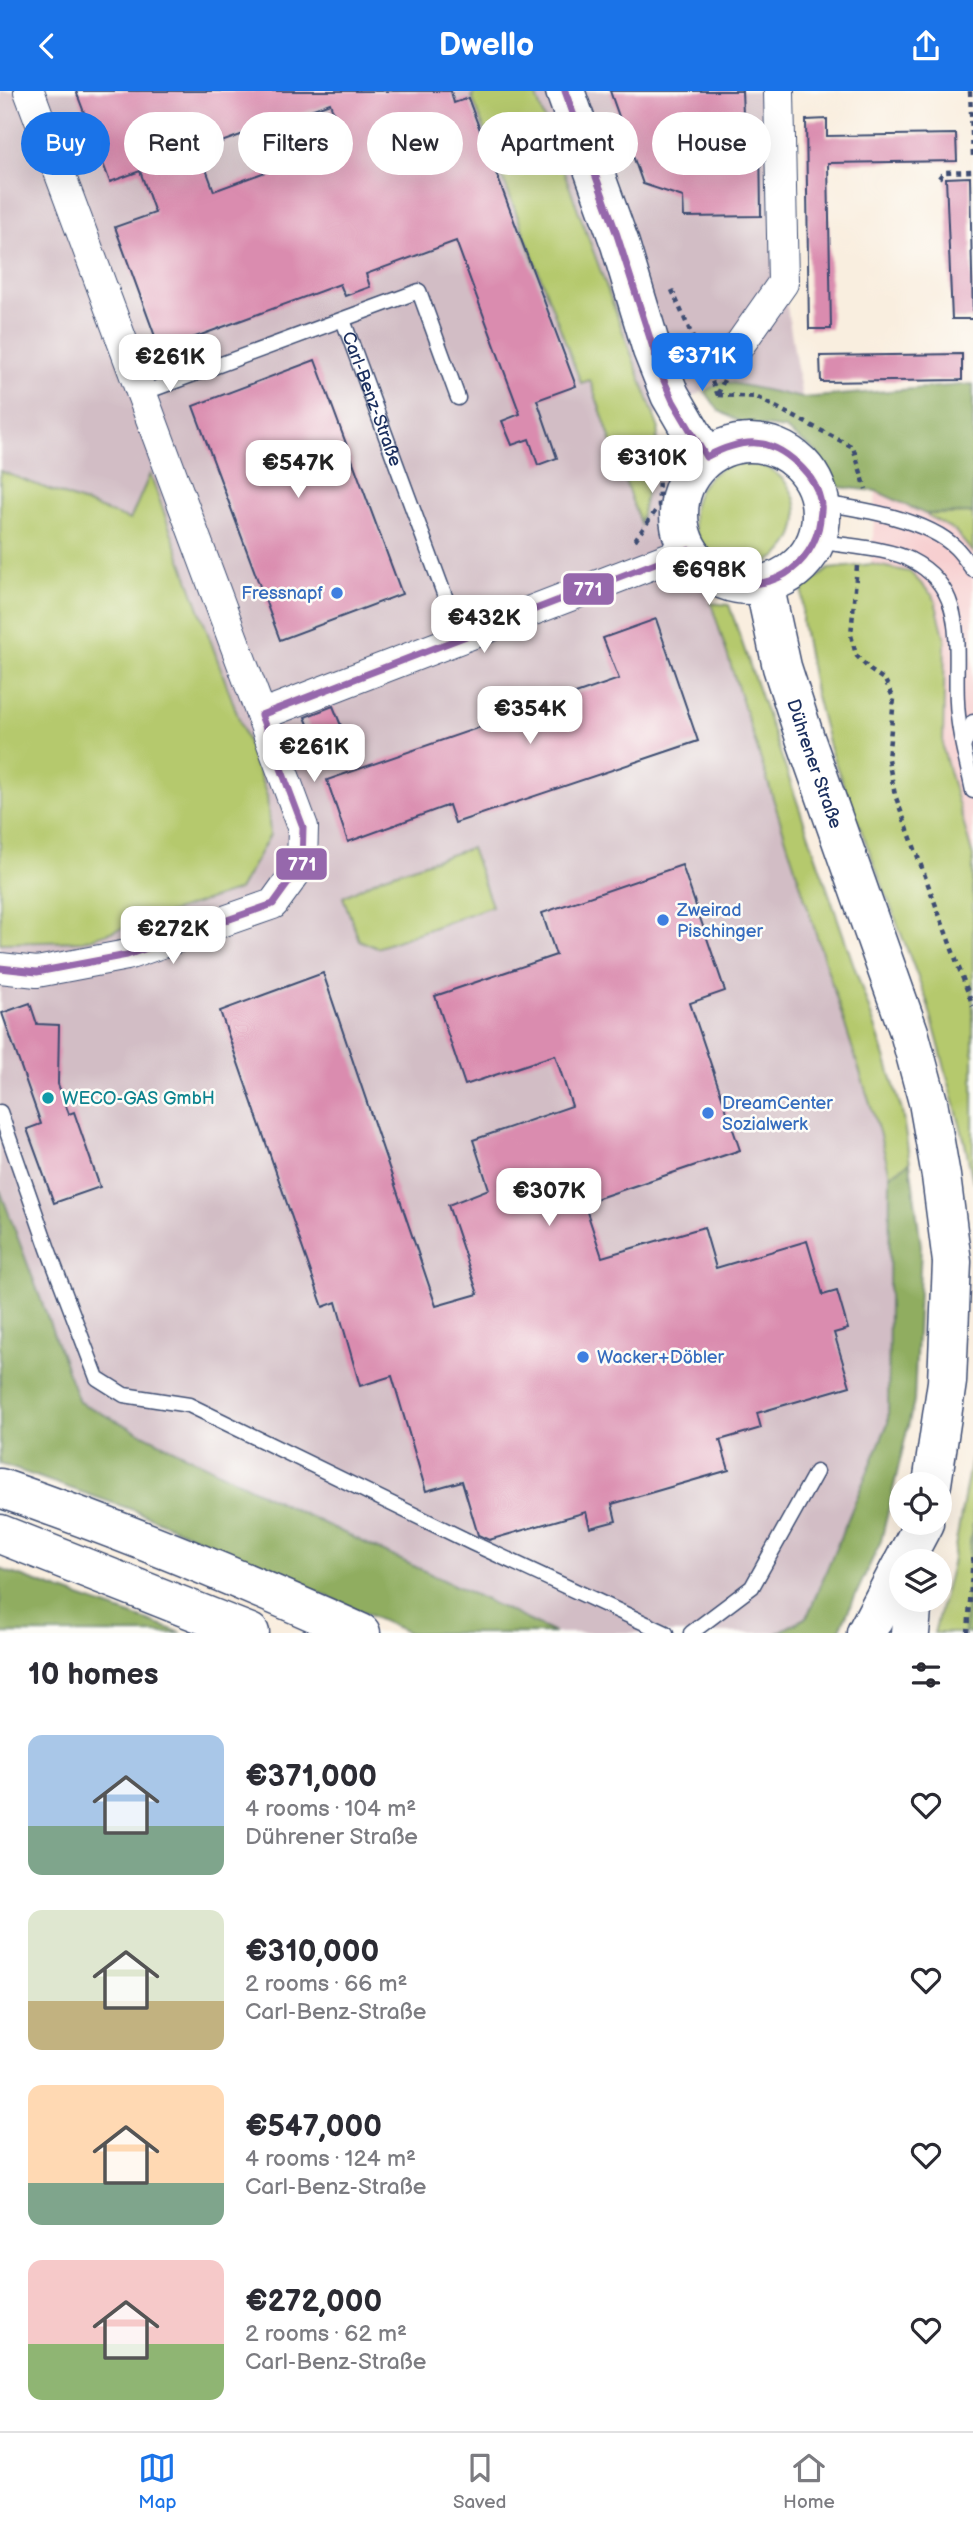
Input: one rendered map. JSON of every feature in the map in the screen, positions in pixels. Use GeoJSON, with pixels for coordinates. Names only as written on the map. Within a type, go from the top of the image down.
{"type":"FeatureCollection","features":[{"type":"Feature","properties":{"kind":"main road"},"geometry":{"type":"LineString","coordinates":[[565,91],[620,244],[652,350],[670,395],[706,457]]}},
{"type":"Feature","properties":{"kind":"main road"},"geometry":{"type":"LineString","coordinates":[[753,442],[777,447],[799,460],[814,479],[822,503],[817,541],[804,561],[786,576],[764,585],[742,585],[721,579],[703,568],[689,550],[681,531],[679,511],[683,490],[692,472],[706,457],[728,445],[753,442]]}},
{"type":"Feature","properties":{"kind":"main road","name":"Dührener Straße"},"geometry":{"type":"LineString","coordinates":[[764,585],[782,667],[804,738],[909,1032],[928,1102],[952,1262],[947,1382],[934,1472]]}},
{"type":"Feature","properties":{"kind":"main road"},"geometry":{"type":"LineString","coordinates":[[0,1488],[85,1517],[361,1633]]}},
{"type":"Feature","properties":{"kind":"main road"},"geometry":{"type":"LineString","coordinates":[[0,1534],[250,1633]]}},
{"type":"Feature","properties":{"kind":"main road"},"geometry":{"type":"LineString","coordinates":[[866,1633],[889,1589]]}},
{"type":"Feature","properties":{"kind":"main road"},"geometry":{"type":"LineString","coordinates":[[894,1633],[901,1612]]}},
{"type":"Feature","properties":{"kind":"main road"},"geometry":{"type":"LineString","coordinates":[[910,1633],[912,1612]]}},
{"type":"Feature","properties":{"kind":"street"},"geometry":{"type":"LineString","coordinates":[[0,968],[37,972],[127,955],[273,904],[302,864],[303,827],[29,91]]}},
{"type":"Feature","properties":{"kind":"street"},"geometry":{"type":"LineString","coordinates":[[738,347],[783,283],[779,91]]}},
{"type":"Feature","properties":{"kind":"street"},"geometry":{"type":"LineString","coordinates":[[261,715],[689,550]]}},
{"type":"Feature","properties":{"kind":"lane"},"geometry":{"type":"LineString","coordinates":[[343,320],[419,291],[458,398]]}},
{"type":"Feature","properties":{"kind":"lane","name":"Carl-Benz-Straße"},"geometry":{"type":"LineString","coordinates":[[143,393],[343,320],[460,637]]}},
{"type":"Feature","properties":{"kind":"lane"},"geometry":{"type":"LineString","coordinates":[[822,503],[864,510],[919,525],[955,547],[973,570]]}},
{"type":"Feature","properties":{"kind":"lane"},"geometry":{"type":"LineString","coordinates":[[817,541],[910,559],[934,575],[951,604],[958,645],[957,703],[973,791]]}},
{"type":"Feature","properties":{"kind":"lane"},"geometry":{"type":"LineString","coordinates":[[964,747],[973,722]]}},
{"type":"Feature","properties":{"kind":"lane"},"geometry":{"type":"LineString","coordinates":[[0,1112],[97,1378],[124,1395],[189,1405],[472,1543],[667,1633]]}},
{"type":"Feature","properties":{"kind":"lane"},"geometry":{"type":"LineString","coordinates":[[691,1633],[752,1587],[816,1472]]}},
{"type":"Feature","properties":{"kind":"path"},"geometry":{"type":"LineString","coordinates":[[970,91],[973,156]]}},
{"type":"Feature","properties":{"kind":"path"},"geometry":{"type":"LineString","coordinates":[[939,178],[944,171],[973,171]]}},
{"type":"Feature","properties":{"kind":"path"},"geometry":{"type":"LineString","coordinates":[[718,395],[756,397],[853,447],[867,491]]}},
{"type":"Feature","properties":{"kind":"path"},"geometry":{"type":"LineString","coordinates":[[627,573],[634,541],[659,506],[658,440]]}},
{"type":"Feature","properties":{"kind":"path"},"geometry":{"type":"LineString","coordinates":[[857,566],[851,635],[856,655],[870,670],[886,680],[894,699],[888,759],[895,795],[973,1006]]}},
{"type":"Feature","properties":{"kind":"path"},"geometry":{"type":"LineString","coordinates":[[968,1633],[973,1556]]}},
{"type":"Feature","properties":{"kind":"shaded area"},"geometry":{"type":"Polygon","coordinates":[[[0,91],[779,91],[783,283],[802,398],[723,381],[652,417],[879,1132],[890,1175],[888,1423],[807,1618],[777,1633],[554,1633],[293,1510],[79,1402],[0,1190],[0,91]]]}},
{"type":"Feature","properties":{"kind":"shaded area"},"geometry":{"type":"Polygon","coordinates":[[[876,491],[925,514],[955,532],[973,553],[973,857],[943,749],[945,639],[910,572],[871,564],[876,491]]]}},
{"type":"Feature","properties":{"kind":"green space"},"geometry":{"type":"Polygon","coordinates":[[[475,91],[534,91],[542,112],[478,112],[472,97],[475,91]]]}},
{"type":"Feature","properties":{"kind":"green space"},"geometry":{"type":"Polygon","coordinates":[[[502,175],[565,175],[659,429],[640,524],[590,380],[581,383],[502,175]]]}},
{"type":"Feature","properties":{"kind":"green space"},"geometry":{"type":"Polygon","coordinates":[[[723,381],[802,398],[973,384],[973,513],[925,514],[876,491],[839,487],[816,452],[785,429],[742,423],[719,411],[705,391],[723,381]]]}},
{"type":"Feature","properties":{"kind":"green space"},"geometry":{"type":"Polygon","coordinates":[[[745,463],[765,467],[782,478],[793,495],[797,515],[793,535],[782,552],[765,563],[745,567],[725,563],[708,552],[697,535],[693,515],[697,495],[708,478],[725,467],[745,463]]]}},
{"type":"Feature","properties":{"kind":"green space"},"geometry":{"type":"Polygon","coordinates":[[[0,471],[130,520],[150,474],[267,796],[270,835],[239,890],[83,941],[0,943],[0,471]]]}},
{"type":"Feature","properties":{"kind":"green space"},"geometry":{"type":"Polygon","coordinates":[[[973,513],[973,553],[955,531],[925,514],[973,513]]]}},
{"type":"Feature","properties":{"kind":"green space"},"geometry":{"type":"Polygon","coordinates":[[[871,564],[910,572],[934,597],[945,639],[943,749],[973,857],[973,1182],[927,1001],[830,750],[815,692],[802,622],[803,589],[829,569],[871,564]]]}},
{"type":"Feature","properties":{"kind":"green space"},"geometry":{"type":"Polygon","coordinates":[[[711,603],[729,605],[902,1111],[910,1163],[890,1175],[879,1132],[711,603]]]}},
{"type":"Feature","properties":{"kind":"green space"},"geometry":{"type":"Polygon","coordinates":[[[471,848],[492,906],[377,948],[359,940],[343,897],[382,877],[471,848]]]}},
{"type":"Feature","properties":{"kind":"green space"},"geometry":{"type":"Polygon","coordinates":[[[910,1163],[921,1246],[914,1401],[897,1472],[889,1472],[889,1507],[881,1541],[838,1633],[777,1633],[807,1617],[888,1423],[890,1175],[910,1163]]]}},
{"type":"Feature","properties":{"kind":"green space"},"geometry":{"type":"Polygon","coordinates":[[[0,1190],[79,1402],[287,1506],[555,1633],[409,1633],[136,1511],[0,1464],[0,1190]]]}},
{"type":"Feature","properties":{"kind":"green space"},"geometry":{"type":"Polygon","coordinates":[[[973,1448],[973,1524],[965,1633],[934,1633],[939,1612],[952,1612],[952,1564],[973,1448]]]}},
{"type":"Feature","properties":{"kind":"green space"},"geometry":{"type":"Polygon","coordinates":[[[973,1524],[973,1633],[965,1633],[970,1543],[973,1524]]]}},
{"type":"Feature","properties":{"kind":"green space"},"geometry":{"type":"Polygon","coordinates":[[[0,1569],[182,1633],[0,1633],[0,1569]]]}},
{"type":"Feature","properties":{"kind":"building"},"geometry":{"type":"Polygon","coordinates":[[[76,91],[451,91],[454,103],[468,98],[477,122],[477,175],[497,175],[576,386],[537,400],[557,458],[538,465],[529,439],[512,445],[502,421],[520,414],[456,241],[366,274],[370,287],[345,296],[340,284],[160,350],[115,227],[155,213],[141,175],[208,175],[214,191],[257,175],[353,175],[353,112],[333,112],[330,103],[305,112],[238,112],[238,136],[224,141],[224,112],[124,112],[124,175],[129,175],[110,182],[107,175],[110,175],[110,112],[84,112],[76,91]]]}},
{"type":"Feature","properties":{"kind":"building"},"geometry":{"type":"Polygon","coordinates":[[[610,91],[742,91],[743,112],[652,112],[652,175],[760,175],[761,216],[684,217],[683,197],[643,184],[638,170],[638,112],[617,112],[610,91]]]}},
{"type":"Feature","properties":{"kind":"building"},"geometry":{"type":"Polygon","coordinates":[[[827,119],[827,136],[956,134],[957,161],[828,163],[831,329],[809,329],[806,120],[827,119]]]}},
{"type":"Feature","properties":{"kind":"building"},"geometry":{"type":"Polygon","coordinates":[[[970,177],[973,319],[952,319],[946,178],[970,177]]]}},
{"type":"Feature","properties":{"kind":"building"},"geometry":{"type":"Polygon","coordinates":[[[962,354],[962,380],[821,382],[820,356],[962,354]]]}},
{"type":"Feature","properties":{"kind":"building"},"geometry":{"type":"Polygon","coordinates":[[[315,360],[402,594],[280,640],[193,406],[315,360]]]}},
{"type":"Feature","properties":{"kind":"building"},"geometry":{"type":"Polygon","coordinates":[[[656,619],[698,741],[455,823],[449,805],[348,842],[327,780],[619,679],[603,638],[656,619]]]}},
{"type":"Feature","properties":{"kind":"building"},"geometry":{"type":"Polygon","coordinates":[[[333,706],[342,728],[314,739],[305,717],[333,706]]]}},
{"type":"Feature","properties":{"kind":"building"},"geometry":{"type":"Polygon","coordinates":[[[682,865],[725,991],[690,1003],[740,1150],[584,1203],[602,1257],[704,1227],[716,1268],[807,1241],[823,1295],[837,1291],[848,1329],[834,1333],[850,1386],[757,1413],[761,1428],[720,1440],[729,1470],[612,1504],[616,1521],[590,1528],[586,1512],[489,1540],[478,1535],[462,1481],[426,1491],[392,1376],[360,1386],[336,1302],[323,1307],[220,1011],[323,973],[436,1306],[478,1294],[448,1205],[489,1189],[473,1140],[572,1106],[555,1055],[465,1085],[435,996],[556,955],[542,913],[682,865]]]}},
{"type":"Feature","properties":{"kind":"building","name":"WECO-GAS GmbH"},"geometry":{"type":"Polygon","coordinates":[[[30,1003],[37,1024],[59,1025],[58,1084],[69,1114],[74,1112],[100,1187],[54,1203],[27,1129],[41,1124],[2,1013],[30,1003]]]}},
{"type":"Feature","properties":{"kind":"transit line","name":"771"},"geometry":{"type":"LineString","coordinates":[[0,968],[37,972],[127,955],[273,904],[302,864],[303,827],[261,715],[689,550],[718,575],[739,583],[755,584],[771,581],[785,574],[808,552],[816,537],[821,507],[816,487],[798,464],[776,448],[754,443],[731,446],[706,457],[673,401],[662,376],[617,235],[565,91]]}},
{"type":"Feature","properties":{"kind":"place","name":"Fressnapf"},"geometry":{"type":"Point","coordinates":[337,593]}},
{"type":"Feature","properties":{"kind":"place","name":"Zweirad Pischinger"},"geometry":{"type":"Point","coordinates":[663,920]}},
{"type":"Feature","properties":{"kind":"place","name":"WECO-GAS GmbH"},"geometry":{"type":"Point","coordinates":[48,1098]}},
{"type":"Feature","properties":{"kind":"place","name":"DreamCenter Sozialwerk"},"geometry":{"type":"Point","coordinates":[708,1113]}},
{"type":"Feature","properties":{"kind":"place","name":"Wacker+Döbler"},"geometry":{"type":"Point","coordinates":[583,1357]}}]}
